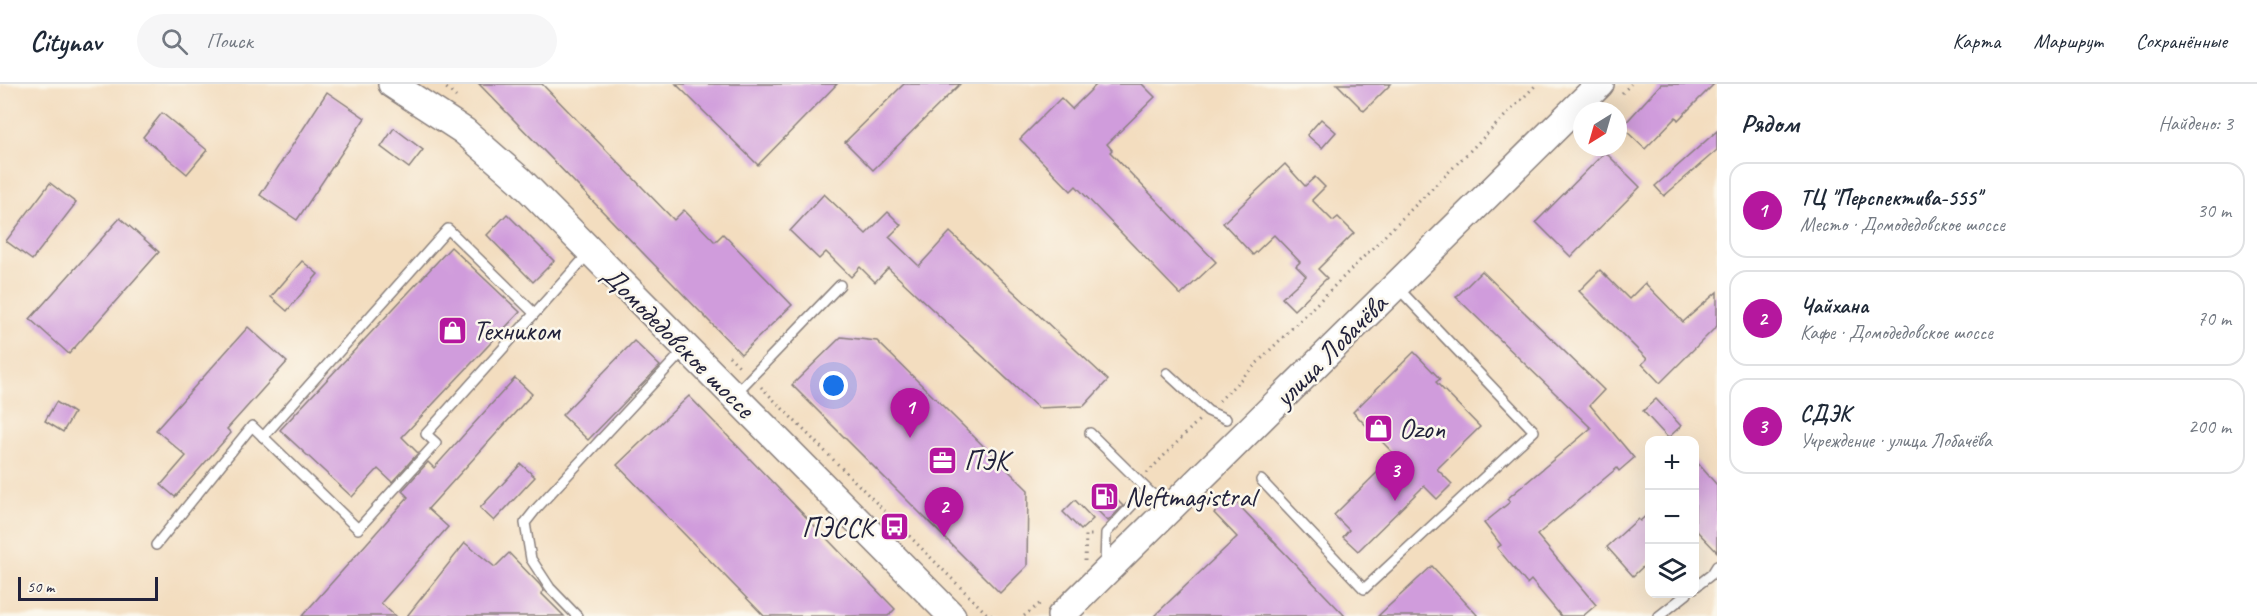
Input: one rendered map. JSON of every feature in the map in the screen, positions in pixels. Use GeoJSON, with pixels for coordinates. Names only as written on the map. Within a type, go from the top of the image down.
{"type":"FeatureCollection","features":[{"type":"Feature","properties":{"kind":"main road","name":"Домодедовское шоссе"},"geometry":{"type":"LineString","coordinates":[[392,84],[464,131],[520,180],[952,616]]}},
{"type":"Feature","properties":{"kind":"main road","name":"улица Лобачёва"},"geometry":{"type":"LineString","coordinates":[[1054,607],[1104,573],[1160,502],[1396,285],[1600,84]]}},
{"type":"Feature","properties":{"kind":"lane"},"geometry":{"type":"LineString","coordinates":[[263,437],[448,229],[534,313]]}},
{"type":"Feature","properties":{"kind":"lane"},"geometry":{"type":"LineString","coordinates":[[156,545],[252,426],[358,529],[436,443],[426,434],[590,251]]}},
{"type":"Feature","properties":{"kind":"lane"},"geometry":{"type":"LineString","coordinates":[[733,395],[840,285]]}},
{"type":"Feature","properties":{"kind":"lane"},"geometry":{"type":"LineString","coordinates":[[1261,480],[1364,590],[1534,431],[1396,285]]}},
{"type":"Feature","properties":{"kind":"lane"},"geometry":{"type":"LineString","coordinates":[[577,616],[550,588],[531,559],[525,523],[686,348]]}},
{"type":"Feature","properties":{"kind":"lane"},"geometry":{"type":"LineString","coordinates":[[1167,374],[1208,411],[1226,419]]}},
{"type":"Feature","properties":{"kind":"lane"},"geometry":{"type":"LineString","coordinates":[[1090,433],[1160,502]]}},
{"type":"Feature","properties":{"kind":"lane"},"geometry":{"type":"LineString","coordinates":[[1104,573],[1106,533],[1139,498],[1160,502]]}},
{"type":"Feature","properties":{"kind":"lane"},"geometry":{"type":"LineString","coordinates":[[1699,585],[1712,574],[1717,566]]}},
{"type":"Feature","properties":{"kind":"lane"},"geometry":{"type":"LineString","coordinates":[[1659,616],[1682,598]]}},
{"type":"Feature","properties":{"kind":"path"},"geometry":{"type":"LineString","coordinates":[[1139,480],[1537,84]]}},
{"type":"Feature","properties":{"kind":"path"},"geometry":{"type":"LineString","coordinates":[[1078,568],[1085,561],[1086,535],[1106,533]]}},
{"type":"Feature","properties":{"kind":"path"},"geometry":{"type":"LineString","coordinates":[[1024,616],[1054,607]]}},
{"type":"Feature","properties":{"kind":"building"},"geometry":{"type":"Polygon","coordinates":[[[479,84],[542,84],[674,220],[684,210],[715,242],[723,234],[792,305],[741,354],[479,84]]]}},
{"type":"Feature","properties":{"kind":"building"},"geometry":{"type":"Polygon","coordinates":[[[676,84],[837,84],[758,165],[676,84]]]}},
{"type":"Feature","properties":{"kind":"building"},"geometry":{"type":"Polygon","coordinates":[[[904,84],[960,84],[873,170],[845,142],[904,84]]]}},
{"type":"Feature","properties":{"kind":"building"},"geometry":{"type":"Polygon","coordinates":[[[1097,84],[1142,84],[1155,97],[1107,144],[1112,150],[1110,152],[1216,262],[1181,295],[1076,186],[1071,191],[1020,139],[1061,98],[1072,109],[1097,84]]]}},
{"type":"Feature","properties":{"kind":"building"},"geometry":{"type":"Polygon","coordinates":[[[1337,84],[1391,84],[1364,111],[1337,84]]]}},
{"type":"Feature","properties":{"kind":"building"},"geometry":{"type":"Polygon","coordinates":[[[1661,84],[1714,84],[1678,120],[1676,117],[1645,149],[1627,132],[1627,121],[1661,84]]]}},
{"type":"Feature","properties":{"kind":"building"},"geometry":{"type":"Polygon","coordinates":[[[327,92],[365,118],[297,220],[260,195],[327,92]]]}},
{"type":"Feature","properties":{"kind":"building"},"geometry":{"type":"Polygon","coordinates":[[[162,113],[207,150],[187,174],[143,137],[162,113]]]}},
{"type":"Feature","properties":{"kind":"building"},"geometry":{"type":"Polygon","coordinates":[[[1321,119],[1336,132],[1322,148],[1307,135],[1321,119]]]}},
{"type":"Feature","properties":{"kind":"building"},"geometry":{"type":"Polygon","coordinates":[[[394,128],[423,150],[409,168],[381,147],[394,128]]]}},
{"type":"Feature","properties":{"kind":"building"},"geometry":{"type":"Polygon","coordinates":[[[1717,131],[1717,150],[1664,196],[1655,186],[1717,131]]]}},
{"type":"Feature","properties":{"kind":"building"},"geometry":{"type":"Polygon","coordinates":[[[1601,156],[1609,156],[1640,187],[1571,257],[1536,222],[1601,156]]]}},
{"type":"Feature","properties":{"kind":"building"},"geometry":{"type":"Polygon","coordinates":[[[1285,164],[1305,186],[1315,177],[1325,187],[1312,200],[1333,221],[1338,217],[1354,233],[1318,269],[1327,278],[1294,310],[1282,298],[1306,276],[1296,266],[1300,262],[1274,235],[1253,255],[1223,223],[1285,164]]]}},
{"type":"Feature","properties":{"kind":"building"},"geometry":{"type":"Polygon","coordinates":[[[50,183],[76,203],[32,260],[6,241],[50,183]]]}},
{"type":"Feature","properties":{"kind":"building"},"geometry":{"type":"Polygon","coordinates":[[[824,194],[866,234],[888,212],[901,225],[889,237],[919,266],[950,232],[1108,380],[1084,406],[1038,408],[888,268],[875,282],[860,267],[851,277],[826,252],[819,259],[790,231],[824,194]]]}},
{"type":"Feature","properties":{"kind":"building"},"geometry":{"type":"Polygon","coordinates":[[[507,214],[554,261],[533,282],[487,235],[507,214]]]}},
{"type":"Feature","properties":{"kind":"building"},"geometry":{"type":"Polygon","coordinates":[[[120,218],[159,252],[69,354],[30,319],[120,218]]]}},
{"type":"Feature","properties":{"kind":"building"},"geometry":{"type":"Polygon","coordinates":[[[451,247],[520,312],[402,437],[418,453],[392,482],[378,469],[352,497],[280,430],[451,247]]]}},
{"type":"Feature","properties":{"kind":"building"},"geometry":{"type":"Polygon","coordinates":[[[302,261],[318,274],[287,311],[271,297],[302,261]]]}},
{"type":"Feature","properties":{"kind":"building"},"geometry":{"type":"Polygon","coordinates":[[[1600,270],[1629,299],[1645,283],[1683,322],[1717,292],[1717,326],[1660,383],[1642,364],[1647,359],[1579,291],[1600,270]]]}},
{"type":"Feature","properties":{"kind":"building"},"geometry":{"type":"Polygon","coordinates":[[[1482,271],[1604,390],[1590,405],[1634,458],[1619,471],[1617,468],[1537,535],[1596,605],[1583,616],[1561,616],[1531,580],[1527,584],[1497,548],[1501,545],[1484,523],[1510,502],[1507,499],[1591,428],[1456,297],[1482,271]]]}},
{"type":"Feature","properties":{"kind":"building"},"geometry":{"type":"Polygon","coordinates":[[[248,327],[287,362],[227,429],[231,433],[175,497],[161,485],[186,456],[156,430],[248,327]]]}},
{"type":"Feature","properties":{"kind":"building"},"geometry":{"type":"Polygon","coordinates":[[[841,337],[877,341],[1028,490],[1027,566],[1000,593],[792,385],[841,337]]]}},
{"type":"Feature","properties":{"kind":"building"},"geometry":{"type":"Polygon","coordinates":[[[634,341],[660,366],[588,440],[562,415],[634,341]]]}},
{"type":"Feature","properties":{"kind":"building"},"geometry":{"type":"Polygon","coordinates":[[[1414,352],[1440,379],[1436,382],[1480,427],[1437,469],[1452,484],[1437,499],[1424,486],[1358,551],[1343,537],[1349,530],[1334,515],[1395,455],[1353,412],[1414,352]]]}},
{"type":"Feature","properties":{"kind":"building"},"geometry":{"type":"Polygon","coordinates":[[[515,378],[532,394],[428,509],[448,527],[381,603],[395,616],[302,616],[408,497],[402,491],[428,462],[434,468],[515,378]]]}},
{"type":"Feature","properties":{"kind":"building"},"geometry":{"type":"Polygon","coordinates":[[[689,396],[895,609],[888,616],[764,616],[617,465],[689,396]]]}},
{"type":"Feature","properties":{"kind":"building"},"geometry":{"type":"Polygon","coordinates":[[[1656,399],[1681,426],[1670,436],[1666,436],[1643,411],[1656,399]]]}},
{"type":"Feature","properties":{"kind":"building"},"geometry":{"type":"Polygon","coordinates":[[[56,402],[74,413],[63,432],[45,421],[56,402]]]}},
{"type":"Feature","properties":{"kind":"building"},"geometry":{"type":"Polygon","coordinates":[[[521,464],[535,477],[494,521],[480,508],[521,464]]]}},
{"type":"Feature","properties":{"kind":"building"},"geometry":{"type":"Polygon","coordinates":[[[1699,465],[1717,485],[1717,552],[1699,533],[1699,465]]]}},
{"type":"Feature","properties":{"kind":"building"},"geometry":{"type":"Polygon","coordinates":[[[1109,492],[1123,506],[1108,521],[1094,507],[1109,492]]]}},
{"type":"Feature","properties":{"kind":"building"},"geometry":{"type":"Polygon","coordinates":[[[1231,497],[1345,616],[1154,616],[1237,537],[1214,513],[1231,497]]]}},
{"type":"Feature","properties":{"kind":"building"},"geometry":{"type":"Polygon","coordinates":[[[1075,500],[1093,519],[1081,530],[1063,512],[1075,500]]]}},
{"type":"Feature","properties":{"kind":"building"},"geometry":{"type":"Polygon","coordinates":[[[1645,516],[1645,565],[1633,576],[1607,547],[1638,519],[1640,521],[1645,516]]]}},
{"type":"Feature","properties":{"kind":"building"},"geometry":{"type":"Polygon","coordinates":[[[465,543],[495,567],[509,553],[540,585],[544,591],[541,593],[564,616],[407,616],[465,543]]]}},
{"type":"Feature","properties":{"kind":"building"},"geometry":{"type":"Polygon","coordinates":[[[1432,566],[1478,616],[1378,616],[1432,566]]]}},
{"type":"Feature","properties":{"kind":"place","name":"Техником"},"geometry":{"type":"Point","coordinates":[452,330]}},
{"type":"Feature","properties":{"kind":"place","name":"Ozon"},"geometry":{"type":"Point","coordinates":[1378,428]}},
{"type":"Feature","properties":{"kind":"place","name":"ТЦ \"Перспектива-555\""},"geometry":{"type":"Point","coordinates":[910,438]}},
{"type":"Feature","properties":{"kind":"place","name":"ПЭК"},"geometry":{"type":"Point","coordinates":[943,460]}},
{"type":"Feature","properties":{"kind":"place","name":"Neftmagistral"},"geometry":{"type":"Point","coordinates":[1104,496]}},
{"type":"Feature","properties":{"kind":"place","name":"СДЭК"},"geometry":{"type":"Point","coordinates":[1395,501]}},
{"type":"Feature","properties":{"kind":"place","name":"ПЭССК"},"geometry":{"type":"Point","coordinates":[894,527]}},
{"type":"Feature","properties":{"kind":"place","name":"Чайхана"},"geometry":{"type":"Point","coordinates":[944,537]}}]}
